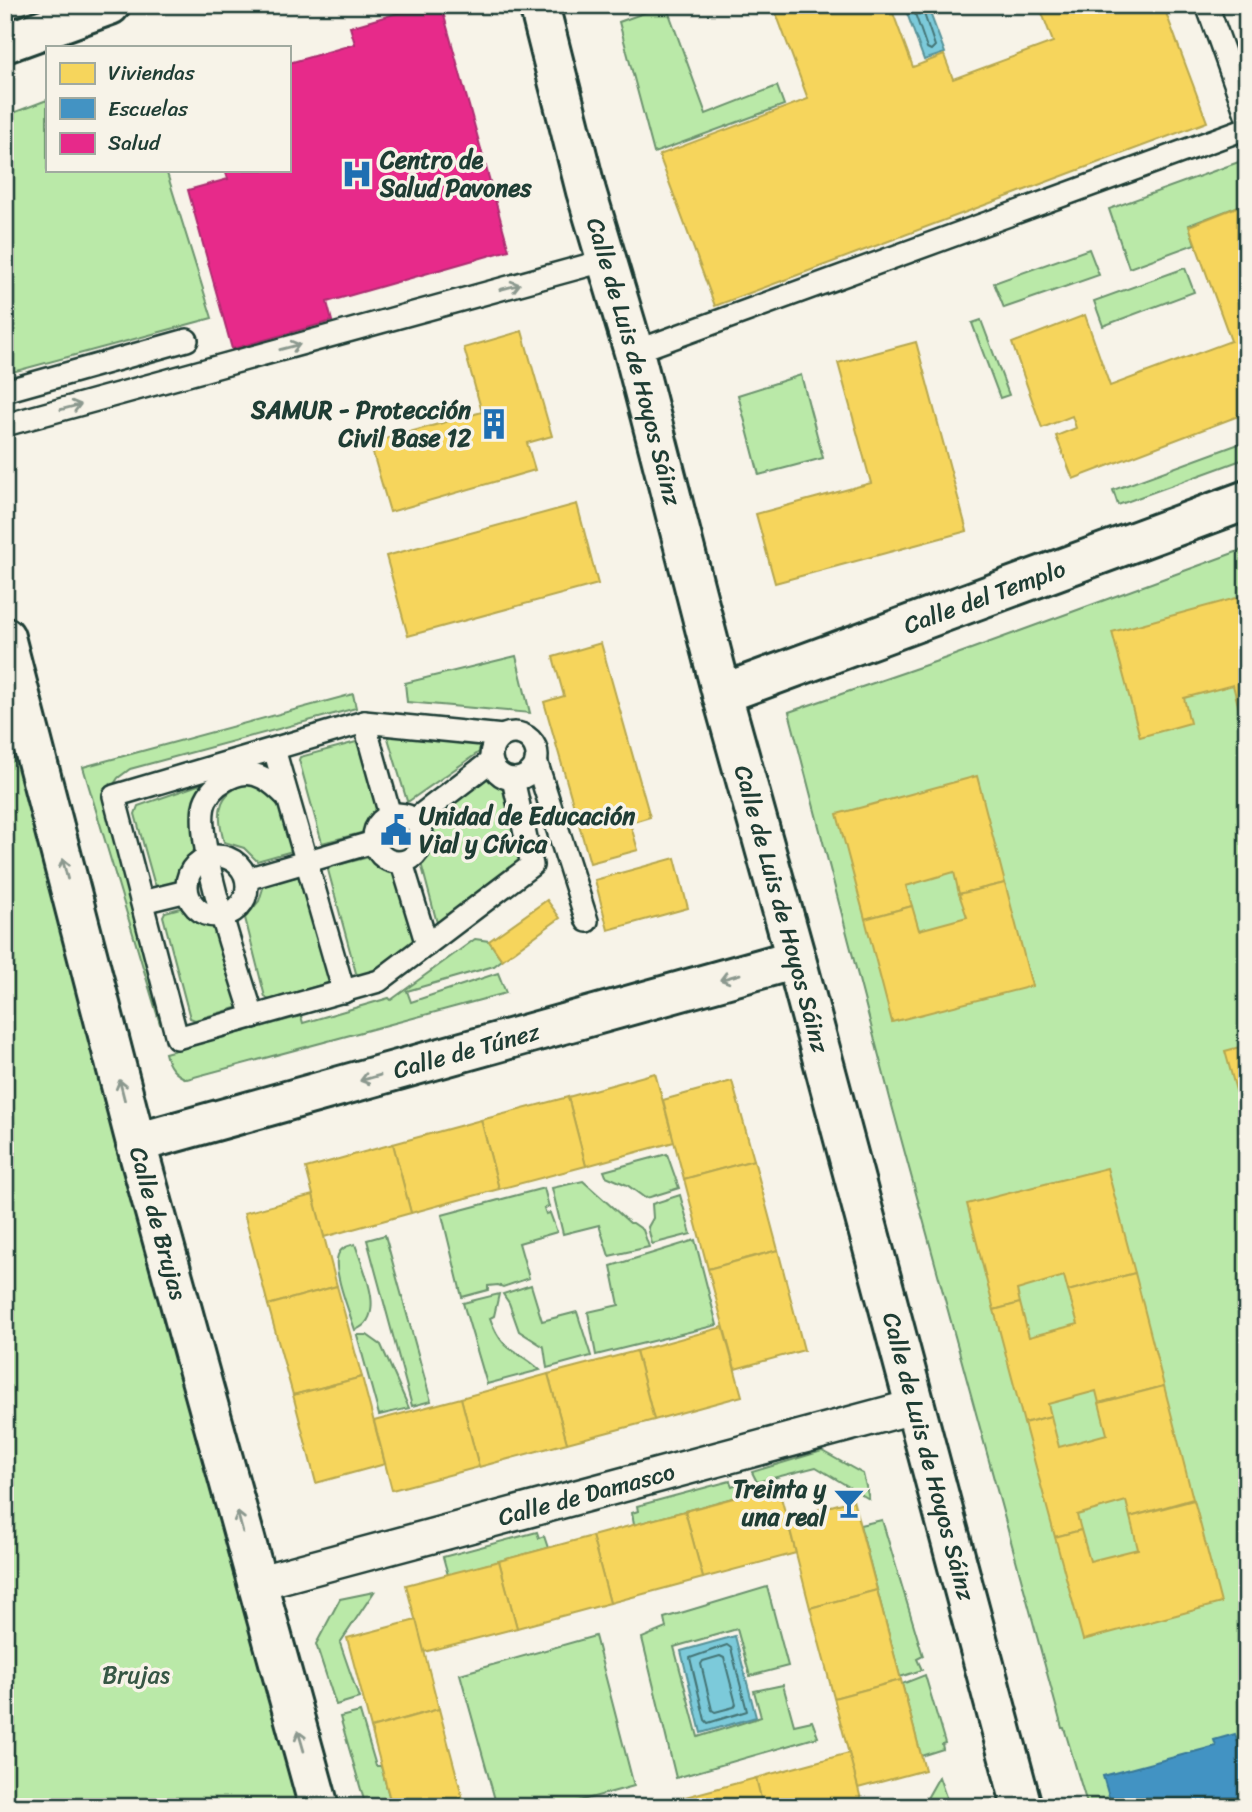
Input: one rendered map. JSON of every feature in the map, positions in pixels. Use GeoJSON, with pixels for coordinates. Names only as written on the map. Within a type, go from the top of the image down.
{"type":"FeatureCollection","features":[{"type":"Feature","properties":{"kind":"street"},"geometry":{"type":"LineString","coordinates":[[5,43],[110,5]]}},
{"type":"Feature","properties":{"kind":"street","name":"Calle de Luis de Hoyos Sáinz"},"geometry":{"type":"LineString","coordinates":[[539,8],[586,191],[634,352],[722,694],[796,959],[1022,1807]]}},
{"type":"Feature","properties":{"kind":"street","name":"Calle del Templo"},"geometry":{"type":"LineString","coordinates":[[722,694],[1247,500]]}},
{"type":"Feature","properties":{"kind":"street","name":"Calle de Brujas"},"geometry":{"type":"LineString","coordinates":[[5,637],[136,1143],[320,1807]]}},
{"type":"Feature","properties":{"kind":"street","name":"Calle de Túnez"},"geometry":{"type":"LineString","coordinates":[[136,1143],[796,959]]}},
{"type":"Feature","properties":{"kind":"street","name":"Calle de Damasco"},"geometry":{"type":"LineString","coordinates":[[257,1583],[916,1406]]}},
{"type":"Feature","properties":{"kind":"lane"},"geometry":{"type":"LineString","coordinates":[[1208,5],[1247,117]]}},
{"type":"Feature","properties":{"kind":"lane"},"geometry":{"type":"LineString","coordinates":[[634,352],[1247,128]]}},
{"type":"Feature","properties":{"kind":"lane"},"geometry":{"type":"LineString","coordinates":[[5,425],[607,260]]}},
{"type":"Feature","properties":{"kind":"lane"},"geometry":{"type":"LineString","coordinates":[[5,391],[187,340]]}},
{"type":"Feature","properties":{"kind":"lane"},"geometry":{"type":"LineString","coordinates":[[364,722],[390,815]]}},
{"type":"Feature","properties":{"kind":"lane"},"geometry":{"type":"LineString","coordinates":[[513,779],[532,865],[379,981],[177,1038],[114,796],[364,722],[503,736],[518,733],[531,740],[587,922]]}},
{"type":"Feature","properties":{"kind":"lane"},"geometry":{"type":"LineString","coordinates":[[503,736],[493,746],[491,761],[499,774],[513,779],[527,774],[536,761]]}},
{"type":"Feature","properties":{"kind":"lane"},"geometry":{"type":"LineString","coordinates":[[274,749],[344,992]]}},
{"type":"Feature","properties":{"kind":"lane"},"geometry":{"type":"LineString","coordinates":[[414,820],[491,761]]}},
{"type":"Feature","properties":{"kind":"lane"},"geometry":{"type":"LineString","coordinates":[[253,1017],[206,858],[202,826],[205,800],[220,782],[244,772],[270,780],[288,798]]}},
{"type":"Feature","properties":{"kind":"lane"},"geometry":{"type":"LineString","coordinates":[[390,815],[407,815],[414,820],[419,826],[422,842],[415,856],[402,863],[387,860],[376,849],[374,842],[377,826],[390,815]]}},
{"type":"Feature","properties":{"kind":"lane"},"geometry":{"type":"LineString","coordinates":[[247,879],[374,842]]}},
{"type":"Feature","properties":{"kind":"lane"},"geometry":{"type":"LineString","coordinates":[[216,856],[235,862],[243,869],[247,879],[245,898],[240,907],[223,916],[204,913],[190,900],[187,891],[191,871],[206,858],[216,856]]}},
{"type":"Feature","properties":{"kind":"lane"},"geometry":{"type":"LineString","coordinates":[[402,863],[427,945]]}},
{"type":"Feature","properties":{"kind":"lane"},"geometry":{"type":"LineString","coordinates":[[142,902],[187,891]]}},
{"type":"Feature","properties":{"kind":"green space"},"geometry":{"type":"Polygon","coordinates":[[[666,5],[706,114],[777,86],[784,105],[654,153],[619,22],[666,5]]]}},
{"type":"Feature","properties":{"kind":"green space"},"geometry":{"type":"Polygon","coordinates":[[[46,100],[46,172],[167,172],[212,318],[5,374],[5,116],[46,100]]]}},
{"type":"Feature","properties":{"kind":"green space"},"geometry":{"type":"Polygon","coordinates":[[[1247,159],[1247,203],[1189,225],[1195,244],[1129,268],[1109,209],[1247,159]]]}},
{"type":"Feature","properties":{"kind":"green space"},"geometry":{"type":"Polygon","coordinates":[[[1089,249],[1099,275],[1004,308],[994,283],[1089,249]]]}},
{"type":"Feature","properties":{"kind":"green space"},"geometry":{"type":"Polygon","coordinates":[[[1185,268],[1194,292],[1103,326],[1094,301],[1185,268]]]}},
{"type":"Feature","properties":{"kind":"green space"},"geometry":{"type":"Polygon","coordinates":[[[981,320],[1009,395],[1000,398],[972,323],[981,320]]]}},
{"type":"Feature","properties":{"kind":"green space"},"geometry":{"type":"Polygon","coordinates":[[[801,375],[823,458],[759,475],[738,395],[801,375]]]}},
{"type":"Feature","properties":{"kind":"green space"},"geometry":{"type":"Polygon","coordinates":[[[1247,441],[1247,458],[1118,505],[1113,490],[1247,441]]]}},
{"type":"Feature","properties":{"kind":"green space"},"geometry":{"type":"Polygon","coordinates":[[[1247,548],[1247,1807],[1088,1807],[1062,1728],[891,1102],[789,712],[949,657],[1247,548]]]}},
{"type":"Feature","properties":{"kind":"green space"},"geometry":{"type":"Polygon","coordinates":[[[516,656],[530,713],[407,702],[405,683],[516,656]]]}},
{"type":"Feature","properties":{"kind":"green space"},"geometry":{"type":"Polygon","coordinates":[[[353,694],[356,708],[130,769],[118,778],[112,787],[167,1024],[160,1024],[83,767],[353,694]]]}},
{"type":"Feature","properties":{"kind":"green space","name":"Brujas"},"geometry":{"type":"Polygon","coordinates":[[[5,699],[305,1807],[5,1807],[5,699]]]}},
{"type":"Feature","properties":{"kind":"green space"},"geometry":{"type":"Polygon","coordinates":[[[390,734],[484,743],[485,748],[407,801],[388,738],[390,734]]]}},
{"type":"Feature","properties":{"kind":"green space"},"geometry":{"type":"Polygon","coordinates":[[[360,741],[380,806],[365,832],[322,843],[300,757],[360,741]]]}},
{"type":"Feature","properties":{"kind":"green space"},"geometry":{"type":"Polygon","coordinates":[[[489,774],[501,783],[524,862],[441,926],[437,923],[421,863],[433,842],[431,819],[489,774]]]}},
{"type":"Feature","properties":{"kind":"green space"},"geometry":{"type":"Polygon","coordinates":[[[254,782],[277,793],[296,850],[257,861],[244,848],[224,842],[220,820],[222,803],[233,790],[254,782]]]}},
{"type":"Feature","properties":{"kind":"green space"},"geometry":{"type":"Polygon","coordinates":[[[204,783],[196,805],[201,849],[181,882],[158,889],[135,814],[138,806],[204,783]]]}},
{"type":"Feature","properties":{"kind":"green space"},"geometry":{"type":"Polygon","coordinates":[[[373,856],[389,867],[395,865],[424,955],[360,976],[356,973],[328,870],[330,867],[373,856]]]}},
{"type":"Feature","properties":{"kind":"green space"},"geometry":{"type":"Polygon","coordinates":[[[300,876],[331,982],[269,1000],[265,997],[245,918],[259,901],[264,885],[300,876]]]}},
{"type":"Feature","properties":{"kind":"green space"},"geometry":{"type":"Polygon","coordinates":[[[188,906],[206,922],[221,925],[243,1006],[195,1020],[190,1018],[163,916],[165,912],[188,906]]]}},
{"type":"Feature","properties":{"kind":"green space"},"geometry":{"type":"Polygon","coordinates":[[[475,939],[489,941],[502,960],[494,966],[407,991],[411,1002],[498,973],[506,993],[187,1079],[175,1072],[168,1062],[165,1053],[301,1016],[303,1023],[389,998],[391,1000],[475,939]]]}},
{"type":"Feature","properties":{"kind":"green space"},"geometry":{"type":"Polygon","coordinates":[[[667,1154],[679,1188],[650,1197],[645,1198],[627,1185],[606,1176],[604,1171],[667,1154]]]}},
{"type":"Feature","properties":{"kind":"green space"},"geometry":{"type":"Polygon","coordinates":[[[583,1181],[630,1223],[643,1230],[649,1247],[609,1256],[599,1225],[563,1234],[552,1188],[583,1181]]]}},
{"type":"Feature","properties":{"kind":"green space"},"geometry":{"type":"Polygon","coordinates":[[[544,1188],[549,1207],[544,1208],[546,1214],[550,1213],[557,1232],[519,1243],[529,1278],[503,1287],[488,1286],[488,1290],[462,1297],[442,1215],[544,1188]]]}},
{"type":"Feature","properties":{"kind":"green space"},"geometry":{"type":"Polygon","coordinates":[[[680,1195],[691,1234],[652,1244],[648,1227],[653,1218],[652,1204],[680,1195]]]}},
{"type":"Feature","properties":{"kind":"green space"},"geometry":{"type":"Polygon","coordinates":[[[385,1235],[431,1401],[412,1406],[367,1240],[385,1235]]]}},
{"type":"Feature","properties":{"kind":"green space"},"geometry":{"type":"Polygon","coordinates":[[[695,1240],[717,1325],[596,1355],[588,1312],[619,1305],[611,1266],[695,1240]]]}},
{"type":"Feature","properties":{"kind":"green space"},"geometry":{"type":"Polygon","coordinates":[[[355,1244],[372,1304],[365,1324],[355,1330],[339,1281],[337,1262],[341,1250],[355,1244]]]}},
{"type":"Feature","properties":{"kind":"green space"},"geometry":{"type":"Polygon","coordinates":[[[531,1285],[542,1321],[577,1312],[591,1356],[547,1368],[544,1347],[519,1331],[503,1294],[531,1285]]]}},
{"type":"Feature","properties":{"kind":"green space"},"geometry":{"type":"Polygon","coordinates":[[[499,1294],[494,1316],[490,1318],[495,1330],[505,1345],[540,1370],[487,1384],[463,1303],[499,1294]]]}},
{"type":"Feature","properties":{"kind":"green space"},"geometry":{"type":"Polygon","coordinates":[[[357,1335],[367,1335],[381,1345],[409,1408],[379,1415],[357,1335]]]}},
{"type":"Feature","properties":{"kind":"green space"},"geometry":{"type":"Polygon","coordinates":[[[822,1451],[863,1474],[869,1499],[816,1467],[757,1482],[752,1472],[822,1451]]]}},
{"type":"Feature","properties":{"kind":"green space"},"geometry":{"type":"Polygon","coordinates":[[[730,1481],[732,1486],[743,1482],[747,1494],[634,1525],[632,1513],[638,1511],[637,1506],[730,1481]]]}},
{"type":"Feature","properties":{"kind":"green space"},"geometry":{"type":"Polygon","coordinates":[[[882,1520],[923,1656],[917,1659],[922,1670],[900,1677],[860,1525],[882,1520]]]}},
{"type":"Feature","properties":{"kind":"green space"},"geometry":{"type":"Polygon","coordinates":[[[537,1532],[539,1538],[544,1536],[548,1548],[448,1575],[443,1557],[537,1532]]]}},
{"type":"Feature","properties":{"kind":"green space"},"geometry":{"type":"Polygon","coordinates":[[[767,1587],[788,1666],[750,1676],[737,1629],[674,1647],[698,1737],[761,1717],[754,1691],[783,1685],[794,1725],[812,1721],[818,1737],[676,1778],[642,1638],[666,1628],[664,1618],[767,1587]]]}},
{"type":"Feature","properties":{"kind":"green space"},"geometry":{"type":"Polygon","coordinates":[[[374,1592],[340,1643],[359,1698],[336,1705],[316,1644],[340,1599],[374,1592]]]}},
{"type":"Feature","properties":{"kind":"green space"},"geometry":{"type":"Polygon","coordinates":[[[595,1636],[634,1786],[557,1807],[497,1807],[460,1674],[595,1636]]]}},
{"type":"Feature","properties":{"kind":"green space"},"geometry":{"type":"Polygon","coordinates":[[[925,1675],[945,1743],[942,1744],[943,1749],[921,1756],[902,1684],[925,1675]]]}},
{"type":"Feature","properties":{"kind":"green space"},"geometry":{"type":"Polygon","coordinates":[[[360,1712],[376,1766],[381,1766],[392,1807],[366,1807],[340,1717],[360,1712]]]}},
{"type":"Feature","properties":{"kind":"green space"},"geometry":{"type":"Polygon","coordinates":[[[939,1777],[946,1797],[940,1807],[922,1807],[939,1777]]]}},
{"type":"Feature","properties":{"kind":"water"},"geometry":{"type":"Polygon","coordinates":[[[904,5],[927,5],[945,53],[924,60],[904,5]]]}},
{"type":"Feature","properties":{"kind":"water"},"geometry":{"type":"Polygon","coordinates":[[[735,1636],[756,1717],[701,1733],[681,1651],[735,1636]]]}},
{"type":"Feature","properties":{"kind":"building: Viviendas"},"geometry":{"type":"Polygon","coordinates":[[[773,5],[890,5],[913,67],[944,55],[953,79],[1053,42],[1039,5],[1163,5],[1207,122],[715,306],[659,155],[808,99],[773,5]]]}},
{"type":"Feature","properties":{"kind":"building: Viviendas"},"geometry":{"type":"Polygon","coordinates":[[[1247,203],[1247,428],[1241,415],[1073,479],[1056,436],[1076,428],[1072,416],[1042,428],[1012,343],[1085,315],[1110,386],[1231,341],[1189,226],[1247,203]]]}},
{"type":"Feature","properties":{"kind":"building: Viviendas","name":"SAMUR - Protección Civil Base 12"},"geometry":{"type":"Polygon","coordinates":[[[522,331],[552,436],[527,443],[535,470],[390,512],[370,443],[482,412],[464,348],[522,331]]]}},
{"type":"Feature","properties":{"kind":"building: Viviendas"},"geometry":{"type":"Polygon","coordinates":[[[916,342],[967,531],[775,583],[756,514],[871,483],[838,363],[916,342]]]}},
{"type":"Feature","properties":{"kind":"building: Viviendas"},"geometry":{"type":"Polygon","coordinates":[[[577,504],[598,584],[408,636],[386,556],[577,504]]]}},
{"type":"Feature","properties":{"kind":"building: Viviendas"},"geometry":{"type":"Polygon","coordinates":[[[1247,595],[1247,711],[1240,713],[1233,685],[1184,698],[1190,723],[1140,737],[1112,632],[1247,595]]]}},
{"type":"Feature","properties":{"kind":"building: Viviendas"},"geometry":{"type":"Polygon","coordinates":[[[601,643],[650,817],[630,823],[638,850],[590,863],[544,702],[564,696],[553,657],[601,643]]]}},
{"type":"Feature","properties":{"kind":"building: Viviendas"},"geometry":{"type":"Polygon","coordinates":[[[977,776],[1005,883],[959,894],[954,872],[906,886],[912,906],[865,919],[837,814],[977,776]]]}},
{"type":"Feature","properties":{"kind":"building: Viviendas"},"geometry":{"type":"Polygon","coordinates":[[[675,858],[688,908],[608,930],[595,880],[675,858]]]}},
{"type":"Feature","properties":{"kind":"building: Viviendas"},"geometry":{"type":"Polygon","coordinates":[[[1005,883],[1032,986],[892,1022],[865,919],[912,906],[919,930],[967,917],[959,894],[1005,883]]]}},
{"type":"Feature","properties":{"kind":"building: Viviendas"},"geometry":{"type":"Polygon","coordinates":[[[547,900],[560,918],[502,960],[489,941],[547,900]]]}},
{"type":"Feature","properties":{"kind":"building: Viviendas"},"geometry":{"type":"Polygon","coordinates":[[[1247,1045],[1247,1130],[1225,1051],[1247,1045]]]}},
{"type":"Feature","properties":{"kind":"building: Viviendas"},"geometry":{"type":"Polygon","coordinates":[[[655,1073],[674,1142],[586,1166],[568,1097],[655,1073]]]}},
{"type":"Feature","properties":{"kind":"building: Viviendas"},"geometry":{"type":"Polygon","coordinates":[[[732,1081],[754,1160],[684,1179],[663,1100],[732,1081]]]}},
{"type":"Feature","properties":{"kind":"building: Viviendas"},"geometry":{"type":"Polygon","coordinates":[[[568,1097],[586,1166],[499,1189],[481,1120],[568,1097]]]}},
{"type":"Feature","properties":{"kind":"building: Viviendas"},"geometry":{"type":"Polygon","coordinates":[[[481,1120],[499,1189],[411,1213],[393,1144],[481,1120]]]}},
{"type":"Feature","properties":{"kind":"building: Viviendas"},"geometry":{"type":"Polygon","coordinates":[[[393,1144],[411,1213],[324,1237],[306,1168],[393,1144]]]}},
{"type":"Feature","properties":{"kind":"building: Viviendas"},"geometry":{"type":"Polygon","coordinates":[[[754,1160],[778,1250],[708,1269],[684,1179],[754,1160]]]}},
{"type":"Feature","properties":{"kind":"building: Viviendas"},"geometry":{"type":"Polygon","coordinates":[[[1107,1168],[1135,1273],[1068,1291],[1064,1276],[1017,1290],[1020,1303],[994,1310],[967,1204],[1107,1168]]]}},
{"type":"Feature","properties":{"kind":"building: Viviendas"},"geometry":{"type":"Polygon","coordinates":[[[313,1195],[337,1286],[268,1305],[244,1213],[313,1195]]]}},
{"type":"Feature","properties":{"kind":"building: Viviendas"},"geometry":{"type":"Polygon","coordinates":[[[778,1250],[804,1350],[735,1369],[708,1269],[778,1250]]]}},
{"type":"Feature","properties":{"kind":"building: Viviendas"},"geometry":{"type":"Polygon","coordinates":[[[1135,1273],[1164,1386],[1099,1403],[1096,1391],[1048,1404],[1051,1416],[1024,1423],[994,1310],[1020,1303],[1029,1337],[1078,1324],[1068,1291],[1135,1273]]]}},
{"type":"Feature","properties":{"kind":"building: Viviendas"},"geometry":{"type":"Polygon","coordinates":[[[337,1286],[362,1377],[293,1395],[268,1305],[337,1286]]]}},
{"type":"Feature","properties":{"kind":"building: Viviendas"},"geometry":{"type":"Polygon","coordinates":[[[723,1327],[742,1396],[654,1420],[636,1351],[723,1327]]]}},
{"type":"Feature","properties":{"kind":"building: Viviendas"},"geometry":{"type":"Polygon","coordinates":[[[636,1351],[654,1420],[567,1443],[548,1374],[636,1351]]]}},
{"type":"Feature","properties":{"kind":"building: Viviendas"},"geometry":{"type":"Polygon","coordinates":[[[548,1374],[567,1443],[479,1467],[461,1398],[548,1374]]]}},
{"type":"Feature","properties":{"kind":"building: Viviendas"},"geometry":{"type":"Polygon","coordinates":[[[362,1377],[385,1464],[316,1483],[293,1395],[362,1377]]]}},
{"type":"Feature","properties":{"kind":"building: Viviendas"},"geometry":{"type":"Polygon","coordinates":[[[1164,1386],[1193,1499],[1130,1517],[1126,1501],[1077,1515],[1081,1530],[1055,1537],[1024,1423],[1051,1416],[1059,1447],[1107,1434],[1099,1403],[1164,1386]]]}},
{"type":"Feature","properties":{"kind":"building: Viviendas"},"geometry":{"type":"Polygon","coordinates":[[[461,1398],[479,1467],[392,1490],[374,1421],[461,1398]]]}},
{"type":"Feature","properties":{"kind":"building: Viviendas"},"geometry":{"type":"Polygon","coordinates":[[[778,1486],[796,1553],[703,1578],[685,1511],[778,1486]]]}},
{"type":"Feature","properties":{"kind":"building: Viviendas"},"geometry":{"type":"Polygon","coordinates":[[[853,1500],[877,1590],[810,1608],[787,1518],[853,1500]]]}},
{"type":"Feature","properties":{"kind":"building: Viviendas"},"geometry":{"type":"Polygon","coordinates":[[[1194,1500],[1221,1603],[1083,1640],[1055,1537],[1081,1530],[1090,1561],[1138,1549],[1130,1517],[1194,1500]]]}},
{"type":"Feature","properties":{"kind":"building: Viviendas"},"geometry":{"type":"Polygon","coordinates":[[[685,1511],[703,1578],[610,1603],[592,1536],[685,1511]]]}},
{"type":"Feature","properties":{"kind":"building: Viviendas"},"geometry":{"type":"Polygon","coordinates":[[[592,1536],[610,1603],[517,1628],[499,1561],[592,1536]]]}},
{"type":"Feature","properties":{"kind":"building: Viviendas"},"geometry":{"type":"Polygon","coordinates":[[[499,1561],[517,1628],[424,1652],[406,1585],[499,1561]]]}},
{"type":"Feature","properties":{"kind":"building: Viviendas"},"geometry":{"type":"Polygon","coordinates":[[[877,1590],[901,1680],[834,1698],[810,1608],[877,1590]]]}},
{"type":"Feature","properties":{"kind":"building: Viviendas"},"geometry":{"type":"Polygon","coordinates":[[[416,1620],[439,1709],[371,1728],[347,1638],[416,1620]]]}},
{"type":"Feature","properties":{"kind":"building: Viviendas"},"geometry":{"type":"Polygon","coordinates":[[[901,1680],[925,1770],[858,1788],[834,1698],[901,1680]]]}},
{"type":"Feature","properties":{"kind":"building: Viviendas"},"geometry":{"type":"Polygon","coordinates":[[[439,1709],[463,1799],[434,1807],[392,1807],[371,1728],[439,1709]]]}},
{"type":"Feature","properties":{"kind":"building: Viviendas"},"geometry":{"type":"Polygon","coordinates":[[[849,1753],[863,1807],[763,1807],[756,1778],[849,1753]]]}},
{"type":"Feature","properties":{"kind":"building: Viviendas"},"geometry":{"type":"Polygon","coordinates":[[[756,1778],[763,1807],[664,1807],[663,1803],[756,1778]]]}},
{"type":"Feature","properties":{"kind":"building: Viviendas"},"geometry":{"type":"Polygon","coordinates":[[[463,1799],[465,1807],[434,1807],[463,1799]]]}},
{"type":"Feature","properties":{"kind":"building: Escuelas"},"geometry":{"type":"Polygon","coordinates":[[[1235,1734],[1237,1741],[1247,1738],[1247,1807],[1112,1807],[1103,1776],[1216,1746],[1214,1740],[1235,1734]]]}},
{"type":"Feature","properties":{"kind":"building: Salud","name":"Centro de Salud Pavones"},"geometry":{"type":"Polygon","coordinates":[[[425,5],[441,5],[509,250],[327,302],[332,321],[232,349],[188,190],[228,179],[226,172],[290,172],[290,63],[355,44],[350,27],[425,5]]]}},
{"type":"Feature","properties":{"kind":"place","name":"Centro de Salud Pavones"},"geometry":{"type":"Point","coordinates":[357,174]}},
{"type":"Feature","properties":{"kind":"place","name":"SAMUR - Protección Civil Base 12"},"geometry":{"type":"Point","coordinates":[494,424]}},
{"type":"Feature","properties":{"kind":"place","name":"Unidad de Educación Vial y Cívica"},"geometry":{"type":"Point","coordinates":[396,830]}},
{"type":"Feature","properties":{"kind":"place","name":"Treinta y una real"},"geometry":{"type":"Point","coordinates":[849,1503]}}]}
